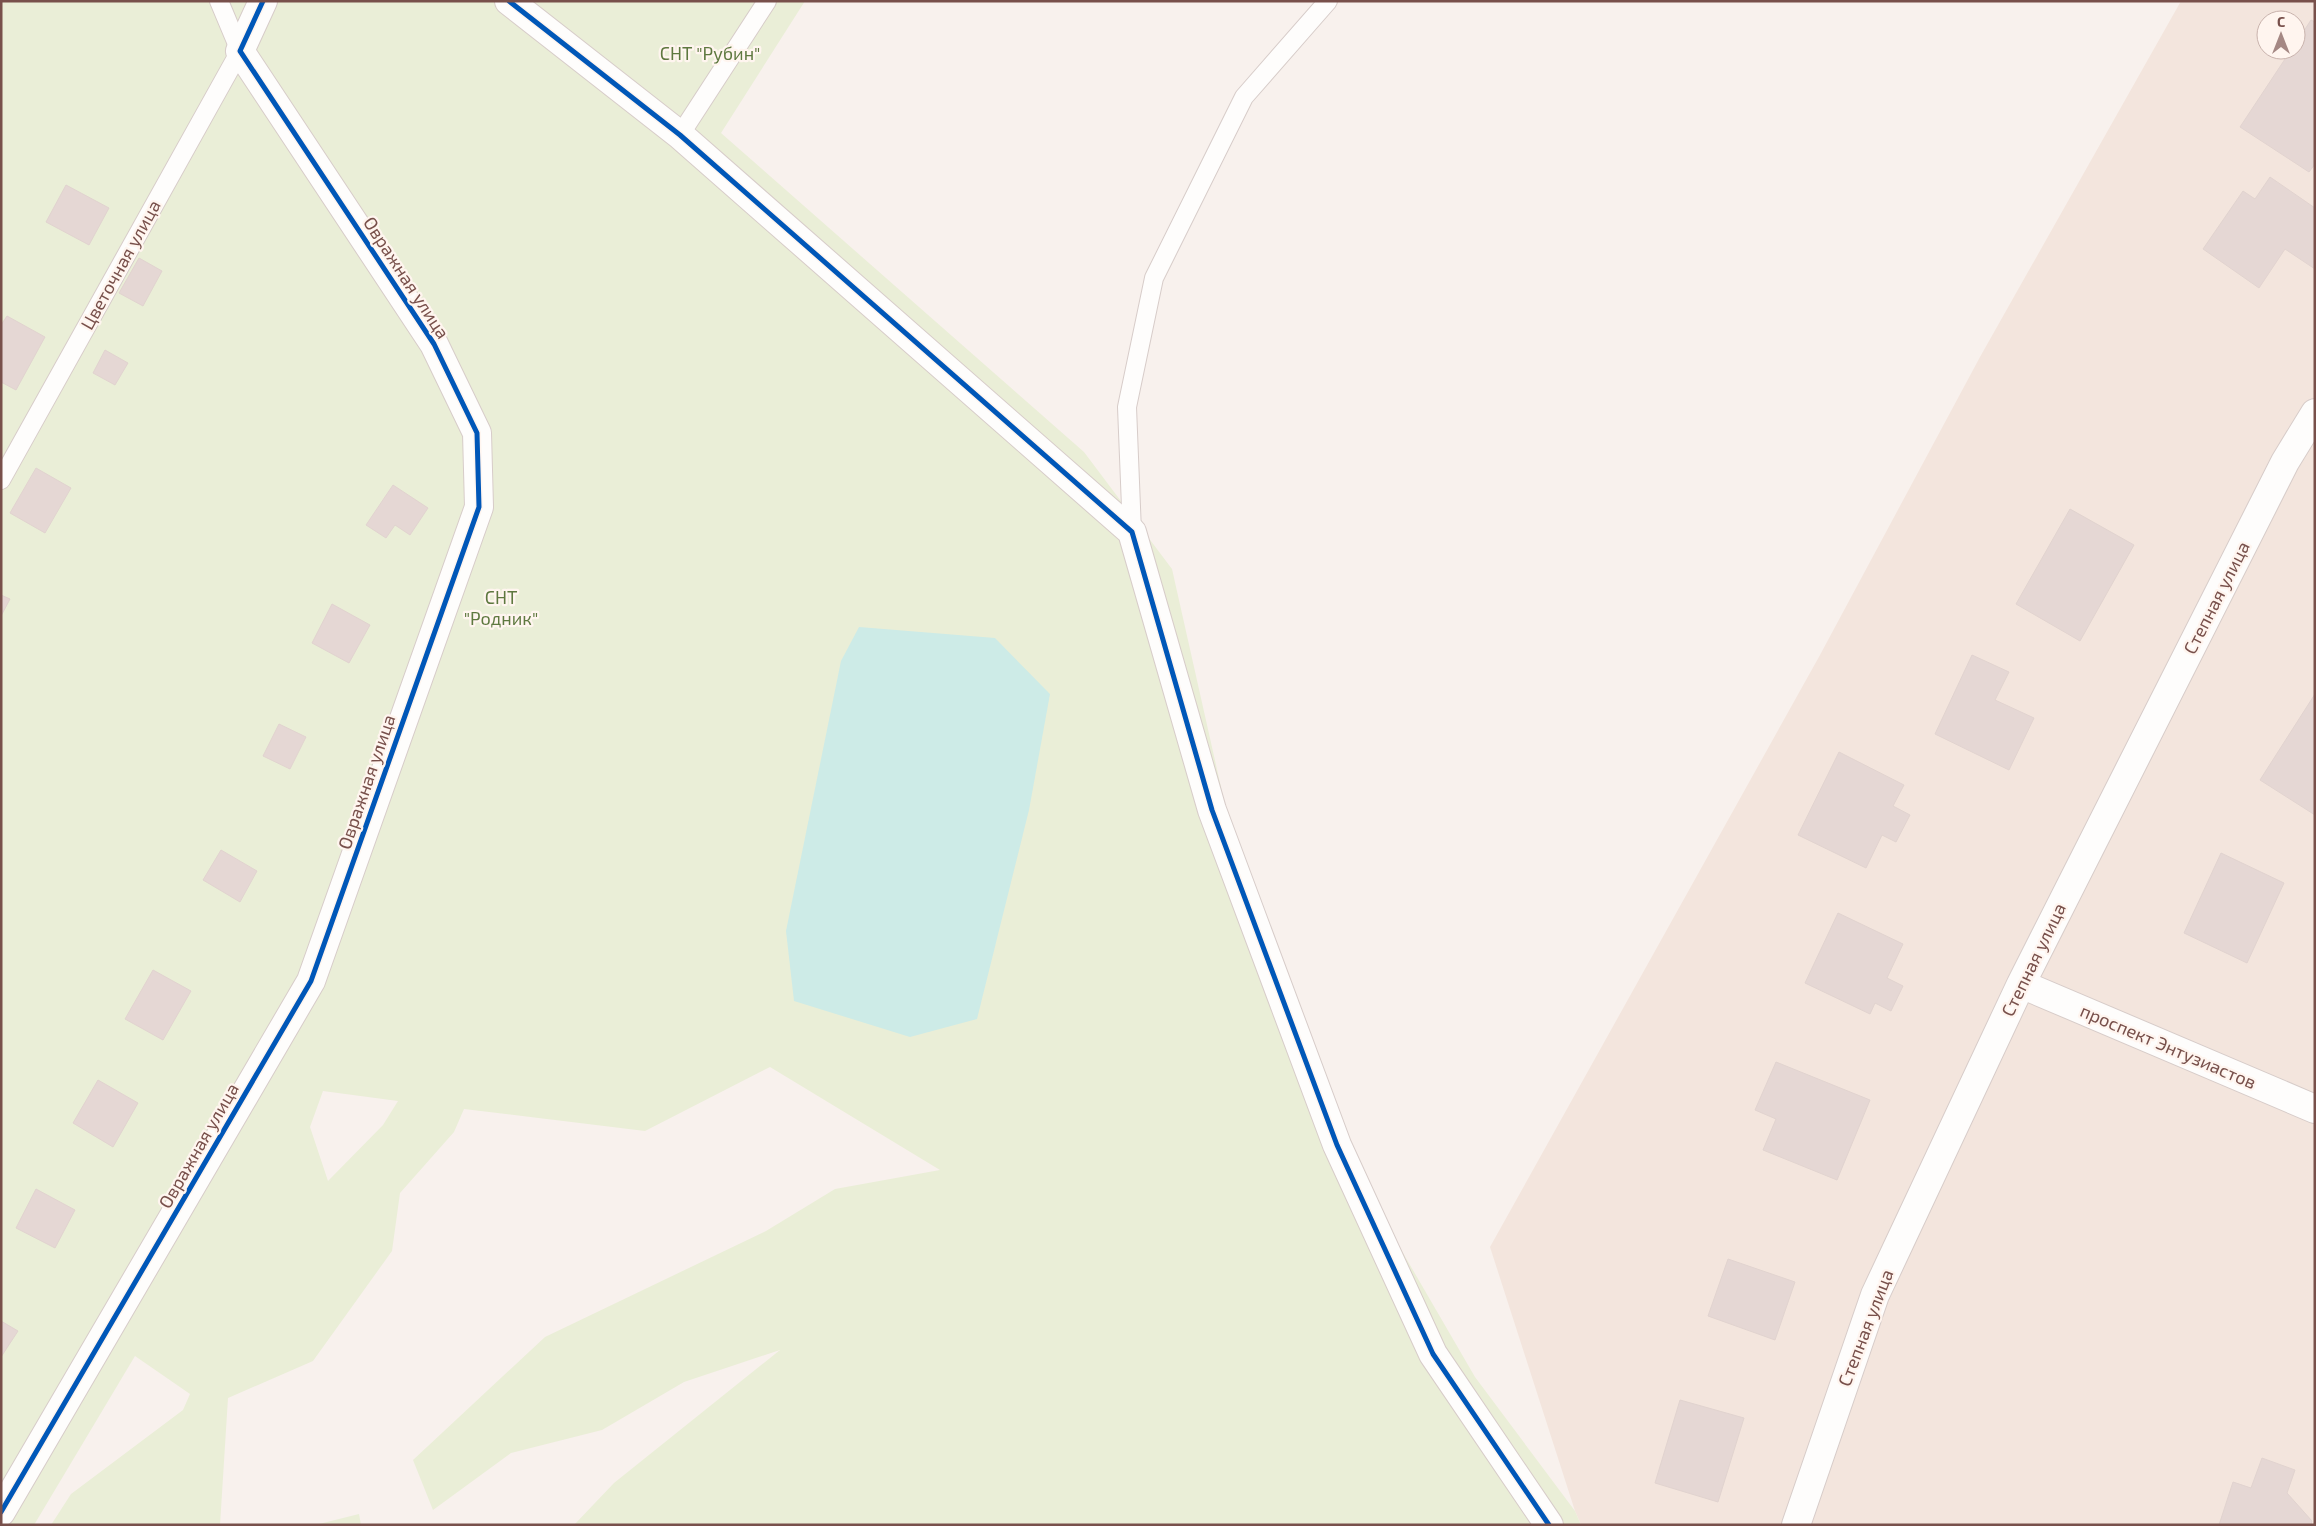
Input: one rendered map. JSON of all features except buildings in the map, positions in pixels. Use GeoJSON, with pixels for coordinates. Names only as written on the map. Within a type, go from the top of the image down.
{"type":"FeatureCollection","features":[{"type":"Feature","properties":{"kind":"street"},"geometry":{"type":"LineString","coordinates":[[240,51],[263,1]]}},
{"type":"Feature","properties":{"kind":"street"},"geometry":{"type":"LineString","coordinates":[[509,1],[680,135],[1132,532],[1212,810],[1337,1145],[1433,1354],[1550,1525]]}},
{"type":"Feature","properties":{"kind":"street","name":"Овражная улица"},"geometry":{"type":"LineString","coordinates":[[1,1512],[311,981],[479,508],[477,433],[434,344],[240,51]]}},
{"type":"Feature","properties":{"kind":"street","name":"Степная улица"},"geometry":{"type":"LineString","coordinates":[[1796,1525],[1875,1295],[2021,984],[2285,462],[2315,413]]}},
{"type":"Feature","properties":{"kind":"street","name":"проспект Энтузиастов"},"geometry":{"type":"LineString","coordinates":[[2021,984],[2315,1110]]}},
{"type":"Feature","properties":{"kind":"lane"},"geometry":{"type":"LineString","coordinates":[[219,1],[240,51]]}},
{"type":"Feature","properties":{"kind":"lane"},"geometry":{"type":"LineString","coordinates":[[680,135],[767,1]]}},
{"type":"Feature","properties":{"kind":"lane"},"geometry":{"type":"LineString","coordinates":[[1132,532],[1127,406],[1154,278],[1244,97],[1328,1]]}},
{"type":"Feature","properties":{"kind":"lane","name":"Цветочная улица"},"geometry":{"type":"LineString","coordinates":[[1,480],[240,51]]}},
{"type":"Feature","properties":{"kind":"shaded area"},"geometry":{"type":"Polygon","coordinates":[[[2181,1],[2315,1],[2315,1525],[1581,1525],[1490,1247],[1820,655],[1980,357],[2181,1]]]}},
{"type":"Feature","properties":{"kind":"green space","name":"СНТ \"Родник\""},"geometry":{"type":"Polygon","coordinates":[[[1,1],[805,1],[721,133],[1084,452],[1172,569],[1225,805],[1374,1203],[1475,1377],[1575,1511],[1581,1525],[574,1525],[614,1483],[780,1350],[684,1382],[602,1430],[511,1453],[433,1510],[413,1460],[545,1337],[766,1231],[835,1189],[940,1170],[770,1067],[645,1131],[464,1109],[454,1132],[400,1193],[392,1251],[313,1361],[228,1398],[220,1525],[51,1525],[71,1494],[183,1410],[190,1394],[135,1356],[34,1525],[1,1525],[1,1]],[[323,1091],[310,1127],[328,1181],[383,1125],[398,1101],[323,1091]]]}},
{"type":"Feature","properties":{"kind":"green space"},"geometry":{"type":"Polygon","coordinates":[[[359,1514],[361,1525],[315,1525],[359,1514]]]}},
{"type":"Feature","properties":{"kind":"water"},"geometry":{"type":"Polygon","coordinates":[[[859,627],[995,638],[1050,694],[1029,810],[977,1019],[910,1037],[794,1001],[786,931],[841,661],[859,627]]]}},
{"type":"Feature","properties":{"kind":"cycle path"},"geometry":{"type":"LineString","coordinates":[[1,1512],[311,981],[479,507],[477,433],[434,344],[240,51],[263,1]]}},
{"type":"Feature","properties":{"kind":"cycle path"},"geometry":{"type":"LineString","coordinates":[[509,1],[680,135],[1132,532],[1212,810],[1337,1145],[1433,1354],[1549,1525]]}},
{"type":"Feature","properties":{"kind":"park label","name":"СНТ \"Рубин\""},"geometry":{"type":"Point","coordinates":[710,54]}}]}
